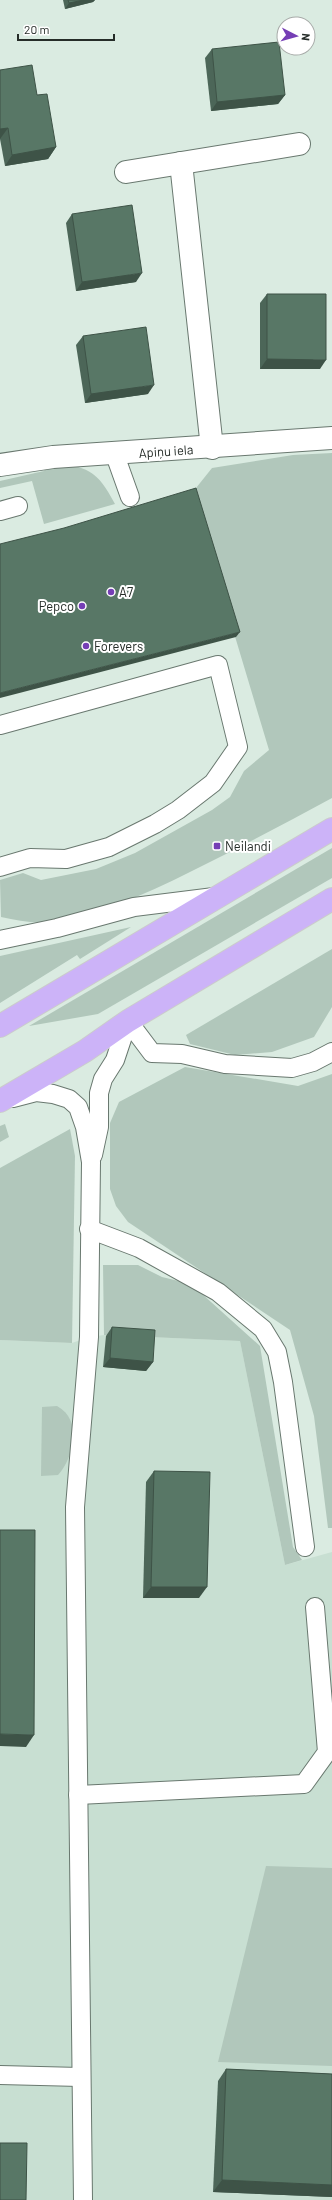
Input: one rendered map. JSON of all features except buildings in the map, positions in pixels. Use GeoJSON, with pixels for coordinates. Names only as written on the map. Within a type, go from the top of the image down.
{"type":"FeatureCollection","features":[{"type":"Feature","properties":{"kind":"highway"},"geometry":{"type":"LineString","coordinates":[[0,1026],[332,829]]}},
{"type":"Feature","properties":{"kind":"highway"},"geometry":{"type":"LineString","coordinates":[[0,1101],[85,1051],[128,1020],[332,900]]}},
{"type":"Feature","properties":{"kind":"street"},"geometry":{"type":"LineString","coordinates":[[126,172],[300,144]]}},
{"type":"Feature","properties":{"kind":"street"},"geometry":{"type":"LineString","coordinates":[[181,163],[212,448]]}},
{"type":"Feature","properties":{"kind":"street","name":"Apiņu iela"},"geometry":{"type":"LineString","coordinates":[[0,465],[53,458],[115,455],[332,438]]}},
{"type":"Feature","properties":{"kind":"lane"},"geometry":{"type":"LineString","coordinates":[[115,455],[130,497]]}},
{"type":"Feature","properties":{"kind":"lane"},"geometry":{"type":"LineString","coordinates":[[0,511],[18,506]]}},
{"type":"Feature","properties":{"kind":"lane"},"geometry":{"type":"LineString","coordinates":[[0,725],[218,666],[238,747],[213,783],[178,810],[155,824],[109,847],[66,859],[30,858],[0,867]]}},
{"type":"Feature","properties":{"kind":"lane"},"geometry":{"type":"LineString","coordinates":[[0,940],[57,928],[134,907],[219,896]]}},
{"type":"Feature","properties":{"kind":"lane"},"geometry":{"type":"LineString","coordinates":[[128,1020],[152,1053],[182,1054],[225,1064],[292,1068],[313,1062],[332,1052]]}},
{"type":"Feature","properties":{"kind":"lane"},"geometry":{"type":"LineString","coordinates":[[83,2200],[80,2076],[74,1507],[89,1337],[89,1230],[91,1162],[99,1127],[99,1093],[103,1079],[115,1060],[128,1020]]}},
{"type":"Feature","properties":{"kind":"lane"},"geometry":{"type":"LineString","coordinates":[[0,1101],[36,1092],[53,1094],[69,1099],[78,1107],[85,1127],[91,1162]]}},
{"type":"Feature","properties":{"kind":"lane"},"geometry":{"type":"LineString","coordinates":[[89,1230],[139,1248],[218,1292],[263,1329],[277,1352],[283,1382],[305,1547]]}},
{"type":"Feature","properties":{"kind":"lane"},"geometry":{"type":"LineString","coordinates":[[78,1795],[304,1784],[327,1752],[314,1607]]}},
{"type":"Feature","properties":{"kind":"lane"},"geometry":{"type":"LineString","coordinates":[[0,2075],[80,2076]]}},
{"type":"Feature","properties":{"kind":"shaded area"},"geometry":{"type":"Polygon","coordinates":[[[332,453],[332,798],[250,842],[182,876],[108,908],[69,919],[49,922],[31,922],[1,917],[0,880],[23,873],[41,880],[96,869],[135,853],[212,810],[230,797],[244,771],[269,750],[192,493],[212,468],[293,455],[332,453]]]}},
{"type":"Feature","properties":{"kind":"shaded area"},"geometry":{"type":"Polygon","coordinates":[[[49,464],[73,466],[90,472],[102,484],[115,504],[44,524],[32,481],[0,488],[0,481],[44,471],[49,464]]]}},
{"type":"Feature","properties":{"kind":"shaded area"},"geometry":{"type":"Polygon","coordinates":[[[332,848],[332,878],[98,1014],[29,1026],[332,848]]]}},
{"type":"Feature","properties":{"kind":"shaded area"},"geometry":{"type":"Polygon","coordinates":[[[131,927],[80,959],[77,955],[0,1003],[0,956],[131,927]]]}},
{"type":"Feature","properties":{"kind":"shaded area"},"geometry":{"type":"Polygon","coordinates":[[[332,949],[332,1007],[314,1037],[272,1052],[235,1055],[190,1044],[186,1035],[332,949]]]}},
{"type":"Feature","properties":{"kind":"shaded area"},"geometry":{"type":"Polygon","coordinates":[[[185,1067],[298,1086],[332,1074],[332,1528],[328,1528],[314,1416],[290,1330],[128,1222],[116,1206],[110,1189],[110,1123],[119,1102],[185,1067]]]}},
{"type":"Feature","properties":{"kind":"shaded area"},"geometry":{"type":"Polygon","coordinates":[[[5,1124],[9,1137],[0,1142],[0,1126],[5,1124]]]}},
{"type":"Feature","properties":{"kind":"shaded area"},"geometry":{"type":"Polygon","coordinates":[[[70,1129],[75,1156],[72,1343],[0,1340],[0,1168],[70,1129]]]}},
{"type":"Feature","properties":{"kind":"shaded area"},"geometry":{"type":"Polygon","coordinates":[[[103,1265],[138,1265],[162,1277],[191,1284],[260,1346],[293,1547],[302,1560],[285,1565],[240,1341],[104,1335],[103,1265]]]}},
{"type":"Feature","properties":{"kind":"shaded area"},"geometry":{"type":"Polygon","coordinates":[[[104,1335],[240,1341],[285,1565],[332,1552],[332,2200],[0,2200],[0,1340],[72,1343],[89,1337],[104,1335]]]}},
{"type":"Feature","properties":{"kind":"shaded area"},"geometry":{"type":"Polygon","coordinates":[[[57,1406],[65,1412],[70,1420],[73,1429],[72,1449],[64,1467],[58,1475],[41,1476],[42,1407],[57,1406]]]}},
{"type":"Feature","properties":{"kind":"shaded area"},"geometry":{"type":"Polygon","coordinates":[[[266,1866],[332,1868],[332,2066],[218,2062],[266,1866]]]}},
{"type":"Feature","properties":{"kind":"place","name":"A7"},"geometry":{"type":"Point","coordinates":[111,592]}},
{"type":"Feature","properties":{"kind":"place","name":"Pepco"},"geometry":{"type":"Point","coordinates":[82,606]}},
{"type":"Feature","properties":{"kind":"place","name":"Forevers"},"geometry":{"type":"Point","coordinates":[86,646]}},
{"type":"Feature","properties":{"kind":"place","name":"Neilandi"},"geometry":{"type":"Point","coordinates":[217,846]}}]}
